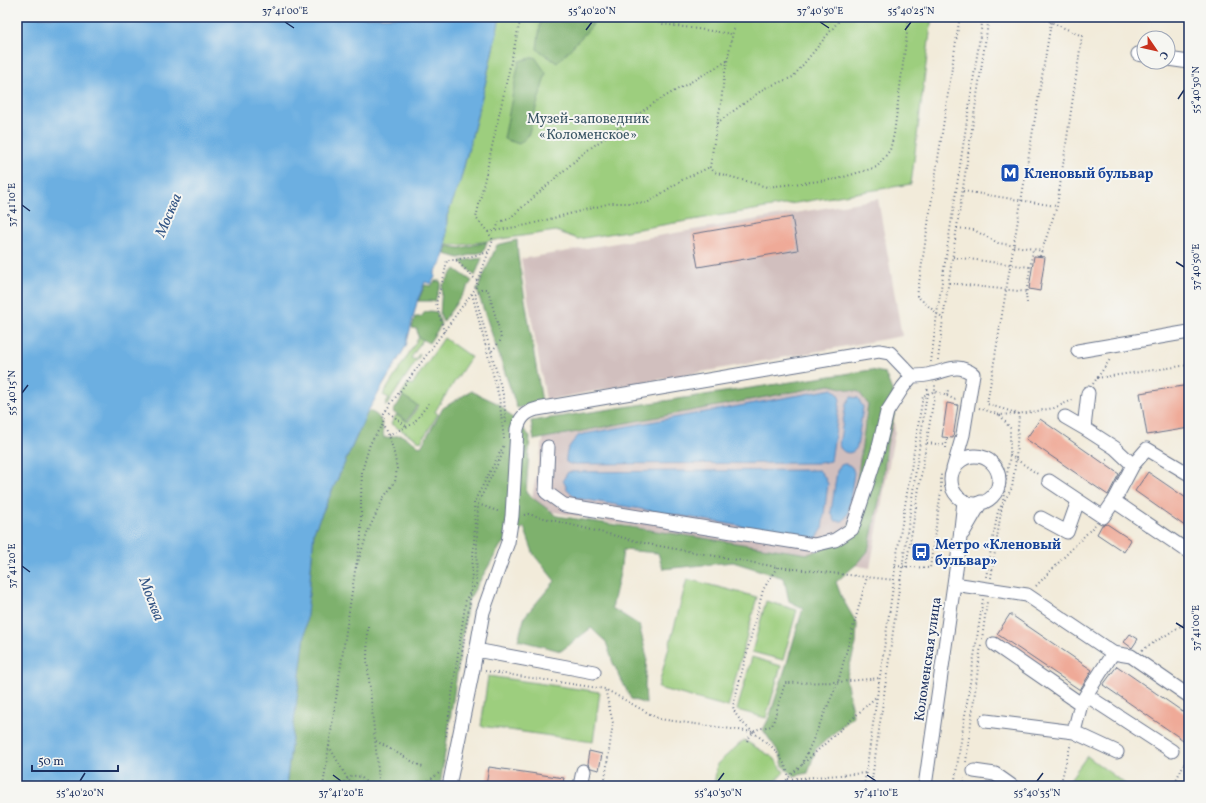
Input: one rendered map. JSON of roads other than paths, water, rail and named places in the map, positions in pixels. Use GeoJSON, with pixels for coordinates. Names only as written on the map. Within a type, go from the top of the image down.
{"type":"FeatureCollection","features":[{"type":"Feature","properties":{"kind":"street"},"geometry":{"type":"LineString","coordinates":[[1176,60],[1189,62]]}},
{"type":"Feature","properties":{"kind":"street"},"geometry":{"type":"LineString","coordinates":[[1078,351],[1189,332]]}},
{"type":"Feature","properties":{"kind":"street"},"geometry":{"type":"LineString","coordinates":[[444,783],[466,668],[476,650],[483,612],[508,542],[512,516],[517,429],[519,421],[524,415],[529,411],[552,406],[879,351],[890,353],[912,376]]}},
{"type":"Feature","properties":{"kind":"street"},"geometry":{"type":"LineString","coordinates":[[548,447],[546,492],[564,505],[814,545],[835,540],[852,529],[878,450],[887,412],[912,376],[933,374],[952,368],[966,369],[973,374],[963,435],[948,468],[953,489],[958,497],[964,501],[972,503],[981,502]]}},
{"type":"Feature","properties":{"kind":"street"},"geometry":{"type":"LineString","coordinates":[[1084,428],[1088,393]]}},
{"type":"Feature","properties":{"kind":"street"},"geometry":{"type":"LineString","coordinates":[[1065,417],[1115,448],[1133,465]]}},
{"type":"Feature","properties":{"kind":"street","name":"Коломенская улица"},"geometry":{"type":"LineString","coordinates":[[961,536],[981,502],[990,498],[996,490],[998,480],[994,466],[968,444],[963,435]]}},
{"type":"Feature","properties":{"kind":"street"},"geometry":{"type":"LineString","coordinates":[[1048,481],[1103,517],[1114,501],[1133,465],[1147,449],[1189,474]]}},
{"type":"Feature","properties":{"kind":"street"},"geometry":{"type":"LineString","coordinates":[[948,468],[968,457],[978,456],[983,458]]}},
{"type":"Feature","properties":{"kind":"street","name":"Коломенская улица"},"geometry":{"type":"LineString","coordinates":[[925,786],[961,536],[964,501]]}},
{"type":"Feature","properties":{"kind":"street"},"geometry":{"type":"LineString","coordinates":[[1041,518],[1067,532],[1078,501]]}},
{"type":"Feature","properties":{"kind":"street"},"geometry":{"type":"LineString","coordinates":[[1114,501],[1189,552]]}},
{"type":"Feature","properties":{"kind":"street"},"geometry":{"type":"LineString","coordinates":[[954,584],[1027,595],[1113,653],[1131,656],[1189,696]]}},
{"type":"Feature","properties":{"kind":"street"},"geometry":{"type":"LineString","coordinates":[[994,644],[1083,699],[1172,751]]}},
{"type":"Feature","properties":{"kind":"street"},"geometry":{"type":"LineString","coordinates":[[476,650],[594,672]]}},
{"type":"Feature","properties":{"kind":"street"},"geometry":{"type":"LineString","coordinates":[[1074,732],[1083,699],[1113,653]]}},
{"type":"Feature","properties":{"kind":"street"},"geometry":{"type":"LineString","coordinates":[[986,721],[1074,732],[1117,752]]}},
{"type":"Feature","properties":{"kind":"street"},"geometry":{"type":"LineString","coordinates":[[968,770],[995,774],[1012,786]]}},
{"type":"Feature","properties":{"kind":"street"},"geometry":{"type":"LineString","coordinates":[[580,786],[582,771]]}},
{"type":"Feature","properties":{"kind":"water","name":"Москва"},"geometry":{"type":"Polygon","coordinates":[[[17,17],[500,17],[485,85],[460,182],[447,216],[446,245],[442,262],[435,272],[435,277],[431,284],[425,282],[417,302],[406,346],[368,411],[314,531],[305,635],[286,786],[17,786],[17,17]]]}},
{"type":"Feature","properties":{"kind":"water"},"geometry":{"type":"Polygon","coordinates":[[[833,389],[838,394],[840,400],[831,461],[820,463],[570,464],[566,462],[566,454],[571,444],[579,435],[833,389]]]}},
{"type":"Feature","properties":{"kind":"water"},"geometry":{"type":"Polygon","coordinates":[[[851,397],[858,398],[863,407],[857,447],[852,452],[847,453],[840,448],[839,445],[846,404],[851,397]]]}},
{"type":"Feature","properties":{"kind":"water"},"geometry":{"type":"Polygon","coordinates":[[[844,464],[851,466],[854,473],[848,514],[843,521],[835,521],[831,512],[837,471],[841,465],[844,464]]]}},
{"type":"Feature","properties":{"kind":"water"},"geometry":{"type":"Polygon","coordinates":[[[819,470],[828,484],[822,530],[816,539],[576,498],[567,489],[563,480],[568,472],[819,470]]]}},
{"type":"Feature","properties":{"kind":"place","name":"Кленовый бульвар"},"geometry":{"type":"Point","coordinates":[1010,173]}},
{"type":"Feature","properties":{"kind":"place","name":"Метро «Кленовый бульвар»"},"geometry":{"type":"Point","coordinates":[921,552]}},
{"type":"Feature","properties":{"kind":"park label","name":"Музей-заповедник «Коломенское»"},"geometry":{"type":"Point","coordinates":[588,126]}}]}
